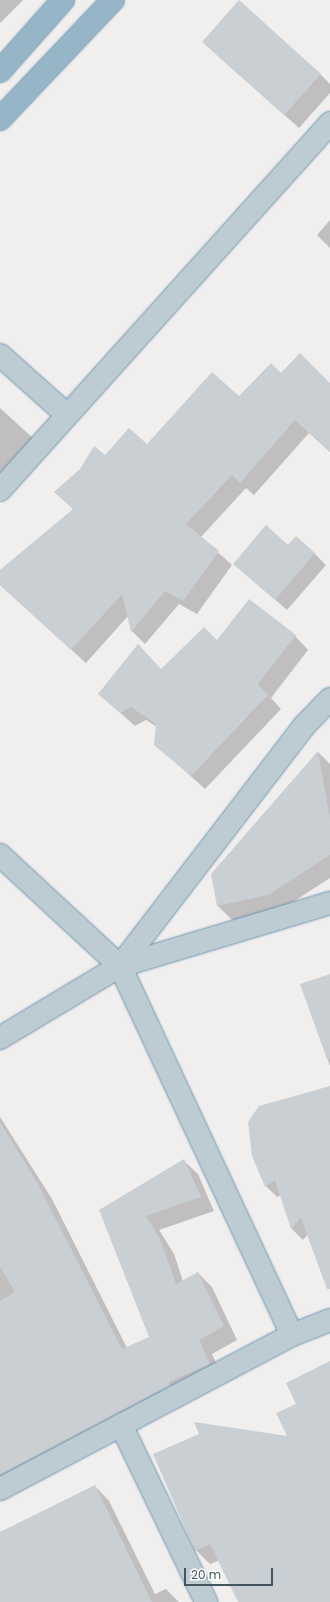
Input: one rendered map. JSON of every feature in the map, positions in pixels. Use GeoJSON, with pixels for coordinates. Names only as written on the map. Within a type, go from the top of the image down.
{"type":"FeatureCollection","features":[{"type":"Feature","properties":{"kind":"highway"},"geometry":{"type":"LineString","coordinates":[[0,71],[63,0]]}},
{"type":"Feature","properties":{"kind":"highway"},"geometry":{"type":"LineString","coordinates":[[0,119],[113,0]]}},
{"type":"Feature","properties":{"kind":"street"},"geometry":{"type":"LineString","coordinates":[[0,490],[330,123]]}},
{"type":"Feature","properties":{"kind":"street"},"geometry":{"type":"LineString","coordinates":[[0,355],[67,415]]}},
{"type":"Feature","properties":{"kind":"street"},"geometry":{"type":"LineString","coordinates":[[120,966],[305,725],[330,699]]}},
{"type":"Feature","properties":{"kind":"street"},"geometry":{"type":"LineString","coordinates":[[0,855],[120,966],[292,1335]]}},
{"type":"Feature","properties":{"kind":"street"},"geometry":{"type":"LineString","coordinates":[[0,1038],[120,966],[330,903]]}},
{"type":"Feature","properties":{"kind":"street"},"geometry":{"type":"LineString","coordinates":[[0,1489],[292,1335],[330,1320]]}},
{"type":"Feature","properties":{"kind":"street"},"geometry":{"type":"LineString","coordinates":[[121,1425],[206,1602]]}},
{"type":"Feature","properties":{"kind":"building"},"geometry":{"type":"Polygon","coordinates":[[[239,0],[321,74],[284,115],[202,42],[239,0]]]}},
{"type":"Feature","properties":{"kind":"building"},"geometry":{"type":"Polygon","coordinates":[[[300,353],[330,383],[330,452],[295,420],[240,483],[232,475],[186,524],[219,551],[183,601],[165,591],[131,632],[122,594],[71,650],[0,585],[0,570],[73,509],[54,492],[80,469],[94,446],[105,455],[129,428],[147,444],[212,372],[239,396],[271,363],[281,373],[300,353]]]}},
{"type":"Feature","properties":{"kind":"building"},"geometry":{"type":"Polygon","coordinates":[[[266,525],[288,545],[296,536],[315,553],[275,600],[233,564],[266,525]]]}},
{"type":"Feature","properties":{"kind":"building"},"geometry":{"type":"Polygon","coordinates":[[[249,599],[296,635],[258,684],[268,695],[191,776],[154,745],[156,724],[131,707],[120,713],[98,694],[138,644],[161,669],[204,627],[217,640],[249,599]]]}},
{"type":"Feature","properties":{"kind":"building"},"geometry":{"type":"Polygon","coordinates":[[[318,751],[330,818],[330,855],[268,895],[217,906],[211,874],[318,751]]]}},
{"type":"Feature","properties":{"kind":"building"},"geometry":{"type":"Polygon","coordinates":[[[330,974],[330,1059],[327,1059],[300,984],[330,974]]]}},
{"type":"Feature","properties":{"kind":"building"},"geometry":{"type":"Polygon","coordinates":[[[330,1086],[330,1289],[327,1289],[301,1218],[291,1229],[275,1180],[265,1187],[252,1156],[248,1122],[259,1106],[330,1086]]]}},
{"type":"Feature","properties":{"kind":"building"},"geometry":{"type":"Polygon","coordinates":[[[0,1122],[38,1184],[122,1349],[149,1337],[99,1210],[184,1159],[201,1197],[146,1216],[160,1239],[176,1284],[198,1272],[224,1326],[199,1340],[210,1364],[169,1382],[169,1386],[0,1475],[0,1301],[15,1292],[0,1266],[0,1122]]]}},
{"type":"Feature","properties":{"kind":"building"},"geometry":{"type":"Polygon","coordinates":[[[330,1361],[330,1602],[238,1602],[210,1544],[195,1551],[153,1454],[199,1434],[194,1422],[287,1436],[276,1413],[296,1404],[286,1383],[330,1361]]]}},
{"type":"Feature","properties":{"kind":"building"},"geometry":{"type":"Polygon","coordinates":[[[95,1485],[152,1602],[0,1602],[0,1532],[95,1485]]]}}]}
